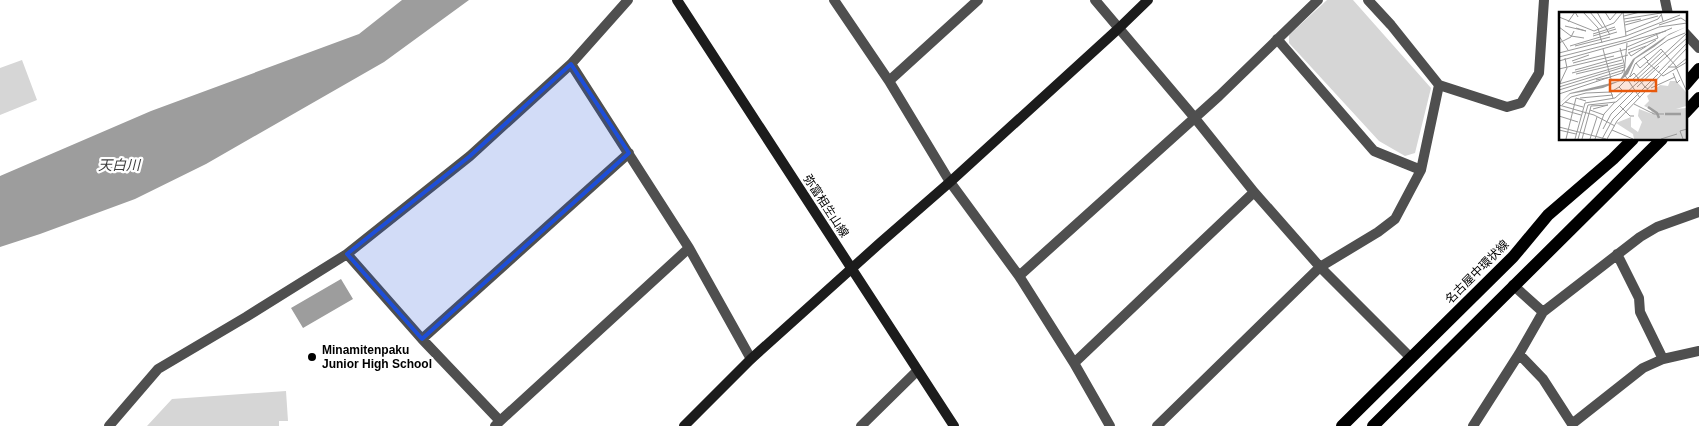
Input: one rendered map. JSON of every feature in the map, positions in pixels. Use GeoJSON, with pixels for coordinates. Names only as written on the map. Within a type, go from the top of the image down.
{"type":"FeatureCollection","features":[{"type":"Feature","properties":{"kind":"main road"},"geometry":{"type":"LineString","coordinates":[[1686,83],[1699,69]]}},
{"type":"Feature","properties":{"kind":"main road"},"geometry":{"type":"LineString","coordinates":[[1686,112],[1699,98]]}},
{"type":"Feature","properties":{"kind":"main road","name":"名古屋中環状線"},"geometry":{"type":"LineString","coordinates":[[1342,426],[1513,257],[1548,215],[1633,140]]}},
{"type":"Feature","properties":{"kind":"main road"},"geometry":{"type":"LineString","coordinates":[[1373,426],[1661,140]]}},
{"type":"Feature","properties":{"kind":"street"},"geometry":{"type":"LineString","coordinates":[[109,426],[158,369],[246,317],[346,254],[470,156],[571,64],[628,0]]}},
{"type":"Feature","properties":{"kind":"street","name":"弥富相生山線"},"geometry":{"type":"LineString","coordinates":[[677,0],[954,426]]}},
{"type":"Feature","properties":{"kind":"street"},"geometry":{"type":"LineString","coordinates":[[834,0],[889,81],[950,182],[1018,276],[1074,363],[1110,426]]}},
{"type":"Feature","properties":{"kind":"street"},"geometry":{"type":"LineString","coordinates":[[889,81],[978,0]]}},
{"type":"Feature","properties":{"kind":"street"},"geometry":{"type":"LineString","coordinates":[[1095,0],[1194,117],[1254,192],[1320,267],[1410,357]]}},
{"type":"Feature","properties":{"kind":"street"},"geometry":{"type":"LineString","coordinates":[[684,426],[751,359],[950,182],[1148,0]]}},
{"type":"Feature","properties":{"kind":"street"},"geometry":{"type":"LineString","coordinates":[[1018,276],[1219,96],[1318,0]]}},
{"type":"Feature","properties":{"kind":"street"},"geometry":{"type":"LineString","coordinates":[[1368,0],[1392,25],[1439,84],[1507,107],[1521,103],[1539,73],[1544,0]]}},
{"type":"Feature","properties":{"kind":"street"},"geometry":{"type":"LineString","coordinates":[[1686,34],[1699,48]]}},
{"type":"Feature","properties":{"kind":"street"},"geometry":{"type":"LineString","coordinates":[[1277,39],[1374,151],[1421,170]]}},
{"type":"Feature","properties":{"kind":"street"},"geometry":{"type":"LineString","coordinates":[[571,64],[689,248],[751,359]]}},
{"type":"Feature","properties":{"kind":"street"},"geometry":{"type":"LineString","coordinates":[[1157,426],[1320,267],[1378,232],[1395,219],[1421,170],[1439,84]]}},
{"type":"Feature","properties":{"kind":"street"},"geometry":{"type":"LineString","coordinates":[[422,339],[629,153]]}},
{"type":"Feature","properties":{"kind":"street"},"geometry":{"type":"LineString","coordinates":[[1074,363],[1254,192]]}},
{"type":"Feature","properties":{"kind":"street"},"geometry":{"type":"LineString","coordinates":[[1473,426],[1519,354],[1543,312],[1640,237],[1657,227],[1699,212]]}},
{"type":"Feature","properties":{"kind":"street"},"geometry":{"type":"LineString","coordinates":[[346,254],[497,424],[689,248]]}},
{"type":"Feature","properties":{"kind":"street"},"geometry":{"type":"LineString","coordinates":[[1617,254],[1640,298],[1640,312],[1662,359]]}},
{"type":"Feature","properties":{"kind":"street"},"geometry":{"type":"LineString","coordinates":[[1513,285],[1543,312]]}},
{"type":"Feature","properties":{"kind":"street"},"geometry":{"type":"LineString","coordinates":[[1519,354],[1543,379],[1572,424],[1643,368],[1662,359],[1699,351]]}},
{"type":"Feature","properties":{"kind":"street"},"geometry":{"type":"LineString","coordinates":[[861,426],[917,371]]}},
{"type":"Feature","properties":{"kind":"highlighted area"},"geometry":{"type":"Polygon","coordinates":[[[571,64],[629,153],[422,339],[347,254],[470,156],[571,64]]]}},
{"type":"Feature","properties":{"kind":"shaded area"},"geometry":{"type":"Polygon","coordinates":[[[1327,0],[1353,0],[1431,88],[1415,153],[1405,156],[1379,141],[1289,43],[1289,35],[1327,0]]]}},
{"type":"Feature","properties":{"kind":"shaded area"},"geometry":{"type":"Polygon","coordinates":[[[22,60],[37,100],[0,115],[0,68],[22,60]]]}},
{"type":"Feature","properties":{"kind":"shaded area"},"geometry":{"type":"Polygon","coordinates":[[[286,391],[288,421],[279,421],[279,426],[147,426],[172,399],[286,391]]]}},
{"type":"Feature","properties":{"kind":"water","name":"天白川"},"geometry":{"type":"Polygon","coordinates":[[[402,0],[469,0],[384,62],[206,164],[135,199],[0,247],[0,176],[151,111],[359,34],[402,0]]]}},
{"type":"Feature","properties":{"kind":"water"},"geometry":{"type":"Polygon","coordinates":[[[341,279],[353,299],[303,328],[291,308],[341,279]]]}},
{"type":"Feature","properties":{"kind":"place","name":"Minamitenpaku Junior High School"},"geometry":{"type":"Point","coordinates":[312,357]}}]}
